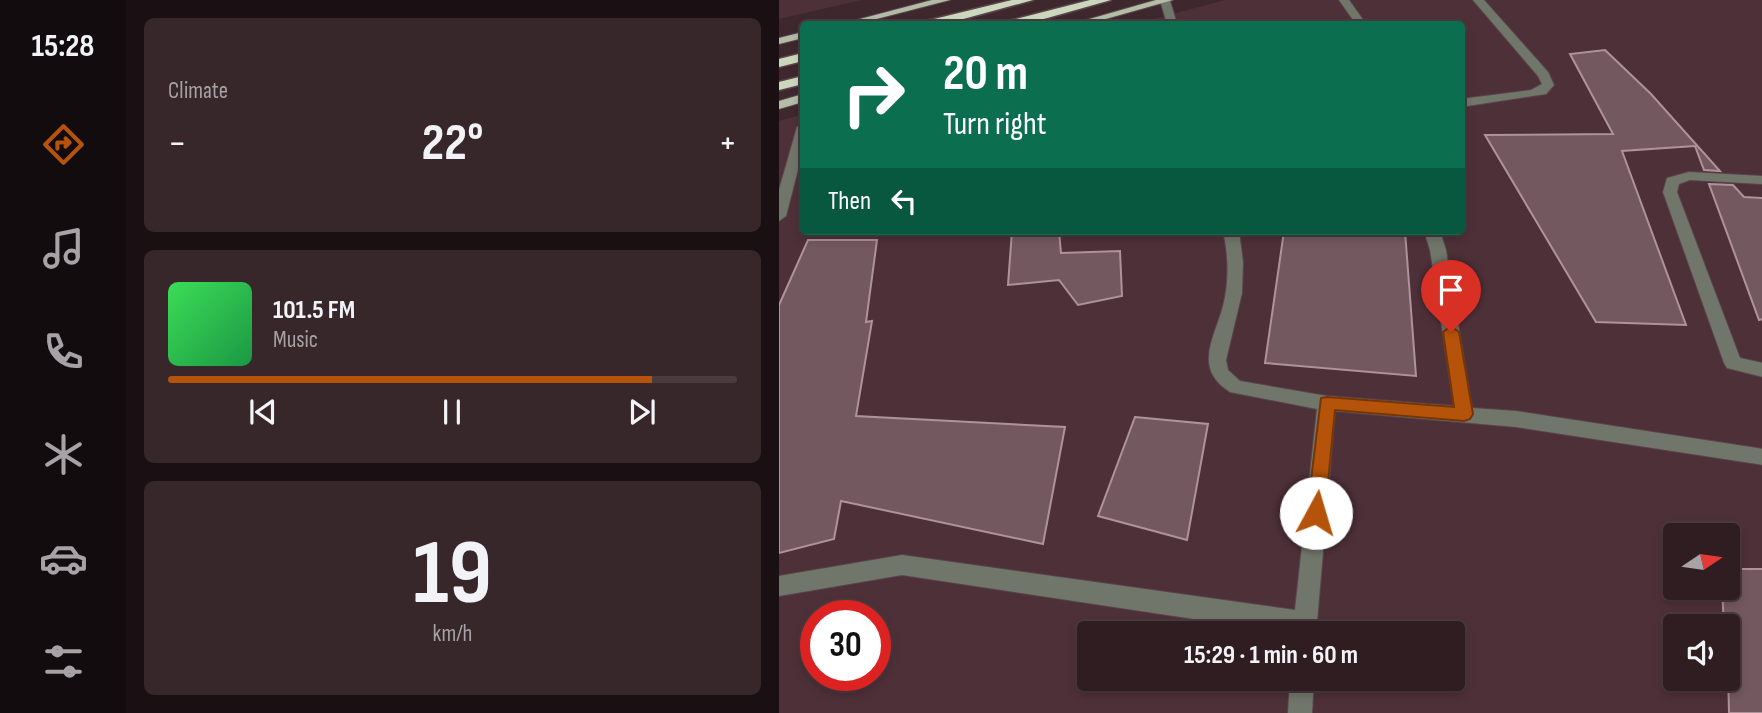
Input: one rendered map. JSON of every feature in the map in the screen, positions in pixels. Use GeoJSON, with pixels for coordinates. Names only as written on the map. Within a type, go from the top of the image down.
{"type":"FeatureCollection","features":[{"type":"Feature","properties":{"kind":"highway"},"geometry":{"type":"LineString","coordinates":[[943,21],[1027,0]]}},
{"type":"Feature","properties":{"kind":"highway"},"geometry":{"type":"LineString","coordinates":[[1025,21],[1106,0]]}},
{"type":"Feature","properties":{"kind":"highway"},"geometry":{"type":"LineString","coordinates":[[779,63],[800,58]]}},
{"type":"Feature","properties":{"kind":"highway"},"geometry":{"type":"LineString","coordinates":[[779,86],[800,81]]}},
{"type":"Feature","properties":{"kind":"main road"},"geometry":{"type":"LineString","coordinates":[[858,21],[945,0]]}},
{"type":"Feature","properties":{"kind":"main road"},"geometry":{"type":"LineString","coordinates":[[1088,21],[1167,0]]}},
{"type":"Feature","properties":{"kind":"main road"},"geometry":{"type":"LineString","coordinates":[[779,41],[800,36]]}},
{"type":"Feature","properties":{"kind":"main road"},"geometry":{"type":"LineString","coordinates":[[779,105],[800,99]]}},
{"type":"Feature","properties":{"kind":"street"},"geometry":{"type":"LineString","coordinates":[[1167,0],[1171,21]]}},
{"type":"Feature","properties":{"kind":"street"},"geometry":{"type":"LineString","coordinates":[[1344,0],[1359,21]]}},
{"type":"Feature","properties":{"kind":"street"},"geometry":{"type":"LineString","coordinates":[[1465,102],[1532,94],[1548,86],[1544,75],[1478,0]]}},
{"type":"Feature","properties":{"kind":"street"},"geometry":{"type":"LineString","coordinates":[[779,216],[800,138]]}},
{"type":"Feature","properties":{"kind":"street"},"geometry":{"type":"LineString","coordinates":[[1762,180],[1689,176],[1672,181],[1670,192],[1733,363],[1762,370]]}},
{"type":"Feature","properties":{"kind":"street"},"geometry":{"type":"LineString","coordinates":[[1232,235],[1235,248],[1235,286],[1218,350],[1218,368],[1224,379],[1236,387],[1327,403],[1516,419],[1762,457]]}},
{"type":"Feature","properties":{"kind":"street"},"geometry":{"type":"LineString","coordinates":[[1433,235],[1438,250],[1464,414]]}},
{"type":"Feature","properties":{"kind":"street"},"geometry":{"type":"LineString","coordinates":[[1305,621],[1327,403]]}},
{"type":"Feature","properties":{"kind":"street"},"geometry":{"type":"LineString","coordinates":[[779,586],[902,565],[1259,621]]}},
{"type":"Feature","properties":{"kind":"street"},"geometry":{"type":"LineString","coordinates":[[1300,713],[1301,691]]}},
{"type":"Feature","properties":{"kind":"shaded area"},"geometry":{"type":"Polygon","coordinates":[[[779,0],[862,0],[779,19],[779,0]]]}},
{"type":"Feature","properties":{"kind":"shaded area"},"geometry":{"type":"Polygon","coordinates":[[[1225,0],[1762,0],[1762,713],[779,713],[779,121],[800,115],[800,235],[1465,235],[1465,21],[1146,21],[1225,0]]]}},
{"type":"Feature","properties":{"kind":"building"},"geometry":{"type":"Polygon","coordinates":[[[1605,50],[1651,94],[1720,171],[1704,170],[1695,146],[1622,151],[1686,325],[1596,322],[1485,135],[1613,134],[1570,54],[1605,50]]]}},
{"type":"Feature","properties":{"kind":"building"},"geometry":{"type":"Polygon","coordinates":[[[1709,184],[1733,185],[1744,197],[1763,198],[1763,319],[1759,320],[1709,184]]]}},
{"type":"Feature","properties":{"kind":"building"},"geometry":{"type":"Polygon","coordinates":[[[1012,235],[1059,235],[1061,253],[1120,251],[1122,296],[1078,305],[1059,280],[1008,285],[1012,235]]]}},
{"type":"Feature","properties":{"kind":"building"},"geometry":{"type":"Polygon","coordinates":[[[1283,235],[1405,235],[1416,376],[1265,363],[1283,235]]]}},
{"type":"Feature","properties":{"kind":"building"},"geometry":{"type":"Polygon","coordinates":[[[808,240],[877,240],[866,322],[872,321],[856,416],[1065,427],[1043,544],[841,501],[834,539],[779,553],[779,305],[808,240]]]}},
{"type":"Feature","properties":{"kind":"building"},"geometry":{"type":"Polygon","coordinates":[[[1135,417],[1208,424],[1187,540],[1098,516],[1135,417]]]}},
{"type":"Feature","properties":{"kind":"building"},"geometry":{"type":"Polygon","coordinates":[[[1740,569],[1763,569],[1763,713],[1729,713],[1728,691],[1740,691],[1740,614],[1723,614],[1723,600],[1740,600],[1740,569]]]}},
{"type":"Feature","properties":{"kind":"route"},"geometry":{"type":"LineString","coordinates":[[1316,513],[1327,403],[1464,414],[1451,332]]}}]}
